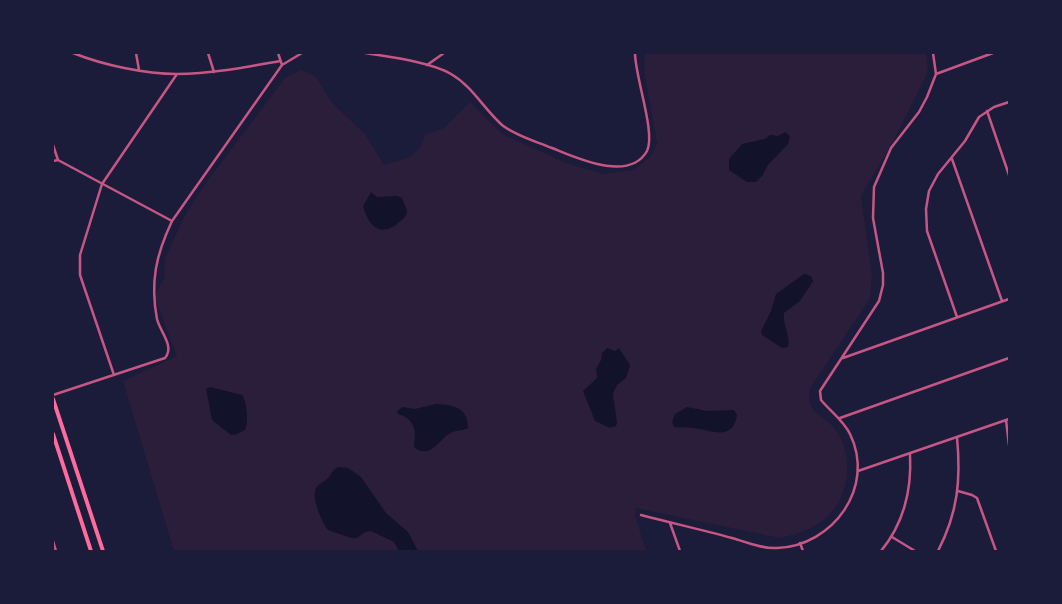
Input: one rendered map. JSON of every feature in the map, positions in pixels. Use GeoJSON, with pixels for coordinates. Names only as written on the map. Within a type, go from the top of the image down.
{"type":"FeatureCollection","features":[{"type":"Feature","properties":{"kind":"main road"},"geometry":{"type":"LineString","coordinates":[[53,399],[103,551]]}},
{"type":"Feature","properties":{"kind":"main road"},"geometry":{"type":"LineString","coordinates":[[53,434],[91,551]]}},
{"type":"Feature","properties":{"kind":"street"},"geometry":{"type":"LineString","coordinates":[[73,53],[88,59],[139,70],[177,74],[214,72],[280,61]]}},
{"type":"Feature","properties":{"kind":"street"},"geometry":{"type":"LineString","coordinates":[[136,53],[139,70]]}},
{"type":"Feature","properties":{"kind":"street"},"geometry":{"type":"LineString","coordinates":[[208,53],[214,72]]}},
{"type":"Feature","properties":{"kind":"street"},"geometry":{"type":"LineString","coordinates":[[278,53],[282,65]]}},
{"type":"Feature","properties":{"kind":"street"},"geometry":{"type":"LineString","coordinates":[[53,395],[165,358],[169,354],[170,348],[158,322],[153,284],[162,242],[172,221],[282,65],[302,53]]}},
{"type":"Feature","properties":{"kind":"street"},"geometry":{"type":"LineString","coordinates":[[366,53],[381,54],[441,70],[462,81],[493,115],[512,132],[593,164],[611,167],[623,166],[636,161],[646,152],[649,141],[648,125],[635,65],[636,53]]}},
{"type":"Feature","properties":{"kind":"street"},"geometry":{"type":"LineString","coordinates":[[427,66],[444,53]]}},
{"type":"Feature","properties":{"kind":"street"},"geometry":{"type":"LineString","coordinates":[[641,515],[765,547],[785,547],[800,543],[820,534],[837,521],[849,504],[856,487],[858,471],[855,447],[851,435],[840,418],[824,404],[820,396],[820,391],[879,301],[883,285],[883,273],[873,218],[874,187],[891,148],[919,112],[936,74],[933,53]]}},
{"type":"Feature","properties":{"kind":"street"},"geometry":{"type":"LineString","coordinates":[[936,74],[993,53]]}},
{"type":"Feature","properties":{"kind":"street"},"geometry":{"type":"LineString","coordinates":[[114,375],[80,275],[79,266],[83,242],[102,184],[177,74]]}},
{"type":"Feature","properties":{"kind":"street"},"geometry":{"type":"LineString","coordinates":[[957,317],[926,230],[926,209],[929,191],[938,174],[952,158],[979,117],[987,111],[1009,102]]}},
{"type":"Feature","properties":{"kind":"street"},"geometry":{"type":"LineString","coordinates":[[987,111],[1009,174]]}},
{"type":"Feature","properties":{"kind":"street"},"geometry":{"type":"LineString","coordinates":[[53,145],[58,160],[172,221]]}},
{"type":"Feature","properties":{"kind":"street"},"geometry":{"type":"LineString","coordinates":[[952,158],[1002,301]]}},
{"type":"Feature","properties":{"kind":"street"},"geometry":{"type":"LineString","coordinates":[[53,162],[58,160]]}},
{"type":"Feature","properties":{"kind":"street"},"geometry":{"type":"LineString","coordinates":[[842,358],[1009,299]]}},
{"type":"Feature","properties":{"kind":"street"},"geometry":{"type":"LineString","coordinates":[[840,418],[1009,358]]}},
{"type":"Feature","properties":{"kind":"street"},"geometry":{"type":"LineString","coordinates":[[858,471],[1007,419],[1009,445]]}},
{"type":"Feature","properties":{"kind":"street"},"geometry":{"type":"LineString","coordinates":[[938,551],[947,534],[954,512],[958,491],[959,466],[957,437]]}},
{"type":"Feature","properties":{"kind":"street"},"geometry":{"type":"LineString","coordinates":[[880,551],[892,537],[904,513],[911,476],[910,454]]}},
{"type":"Feature","properties":{"kind":"street"},"geometry":{"type":"LineString","coordinates":[[958,491],[972,495],[976,498],[996,551]]}},
{"type":"Feature","properties":{"kind":"street"},"geometry":{"type":"LineString","coordinates":[[670,522],[680,551]]}},
{"type":"Feature","properties":{"kind":"street"},"geometry":{"type":"LineString","coordinates":[[892,537],[915,551]]}},
{"type":"Feature","properties":{"kind":"street"},"geometry":{"type":"LineString","coordinates":[[53,541],[56,551]]}},
{"type":"Feature","properties":{"kind":"street"},"geometry":{"type":"LineString","coordinates":[[800,543],[803,551]]}},
{"type":"Feature","properties":{"kind":"shaded area"},"geometry":{"type":"Polygon","coordinates":[[[645,53],[926,53],[928,72],[894,140],[861,196],[872,275],[870,298],[810,388],[810,404],[813,409],[837,432],[843,443],[846,454],[847,467],[843,491],[838,503],[831,513],[822,521],[807,530],[780,538],[636,508],[635,515],[646,551],[174,551],[123,381],[177,356],[154,296],[164,279],[165,259],[184,217],[206,183],[285,78],[301,70],[316,77],[332,103],[365,134],[384,165],[410,157],[418,149],[425,135],[444,128],[470,102],[502,134],[569,164],[604,174],[634,170],[651,156],[657,143],[644,70],[645,53]]]}},
{"type":"Feature","properties":{"kind":"shaded area"},"geometry":{"type":"Polygon","coordinates":[[[785,132],[790,136],[788,144],[768,165],[762,176],[756,182],[747,182],[729,170],[729,159],[742,144],[765,139],[770,135],[778,136],[785,132]]]}},
{"type":"Feature","properties":{"kind":"shaded area"},"geometry":{"type":"Polygon","coordinates":[[[371,192],[377,197],[397,196],[402,198],[407,211],[404,218],[396,225],[384,230],[375,227],[368,218],[363,206],[371,192]]]}},
{"type":"Feature","properties":{"kind":"shaded area"},"geometry":{"type":"Polygon","coordinates":[[[804,274],[811,276],[813,281],[800,301],[784,313],[784,322],[789,343],[788,347],[782,348],[762,335],[761,331],[771,311],[776,294],[804,274]]]}},
{"type":"Feature","properties":{"kind":"shaded area"},"geometry":{"type":"Polygon","coordinates":[[[607,348],[615,351],[619,348],[630,365],[626,378],[617,385],[613,394],[617,423],[616,426],[610,428],[595,421],[583,391],[597,378],[596,369],[601,360],[602,353],[607,348]]]}},
{"type":"Feature","properties":{"kind":"shaded area"},"geometry":{"type":"Polygon","coordinates":[[[210,387],[242,395],[247,412],[245,430],[231,435],[212,420],[206,389],[210,387]]]}},
{"type":"Feature","properties":{"kind":"shaded area"},"geometry":{"type":"Polygon","coordinates":[[[436,404],[454,406],[462,411],[467,421],[468,428],[452,432],[435,447],[430,450],[421,451],[414,446],[414,427],[408,419],[398,414],[397,411],[403,407],[415,409],[436,404]]]}},
{"type":"Feature","properties":{"kind":"shaded area"},"geometry":{"type":"Polygon","coordinates":[[[687,407],[707,411],[734,410],[737,415],[735,423],[731,429],[726,432],[674,427],[672,422],[675,414],[687,407]]]}},
{"type":"Feature","properties":{"kind":"shaded area"},"geometry":{"type":"Polygon","coordinates":[[[339,467],[348,468],[361,477],[386,513],[408,532],[418,551],[399,551],[394,542],[371,531],[365,532],[357,538],[351,538],[328,530],[318,510],[315,492],[317,486],[327,479],[334,470],[339,467]]]}}]}
